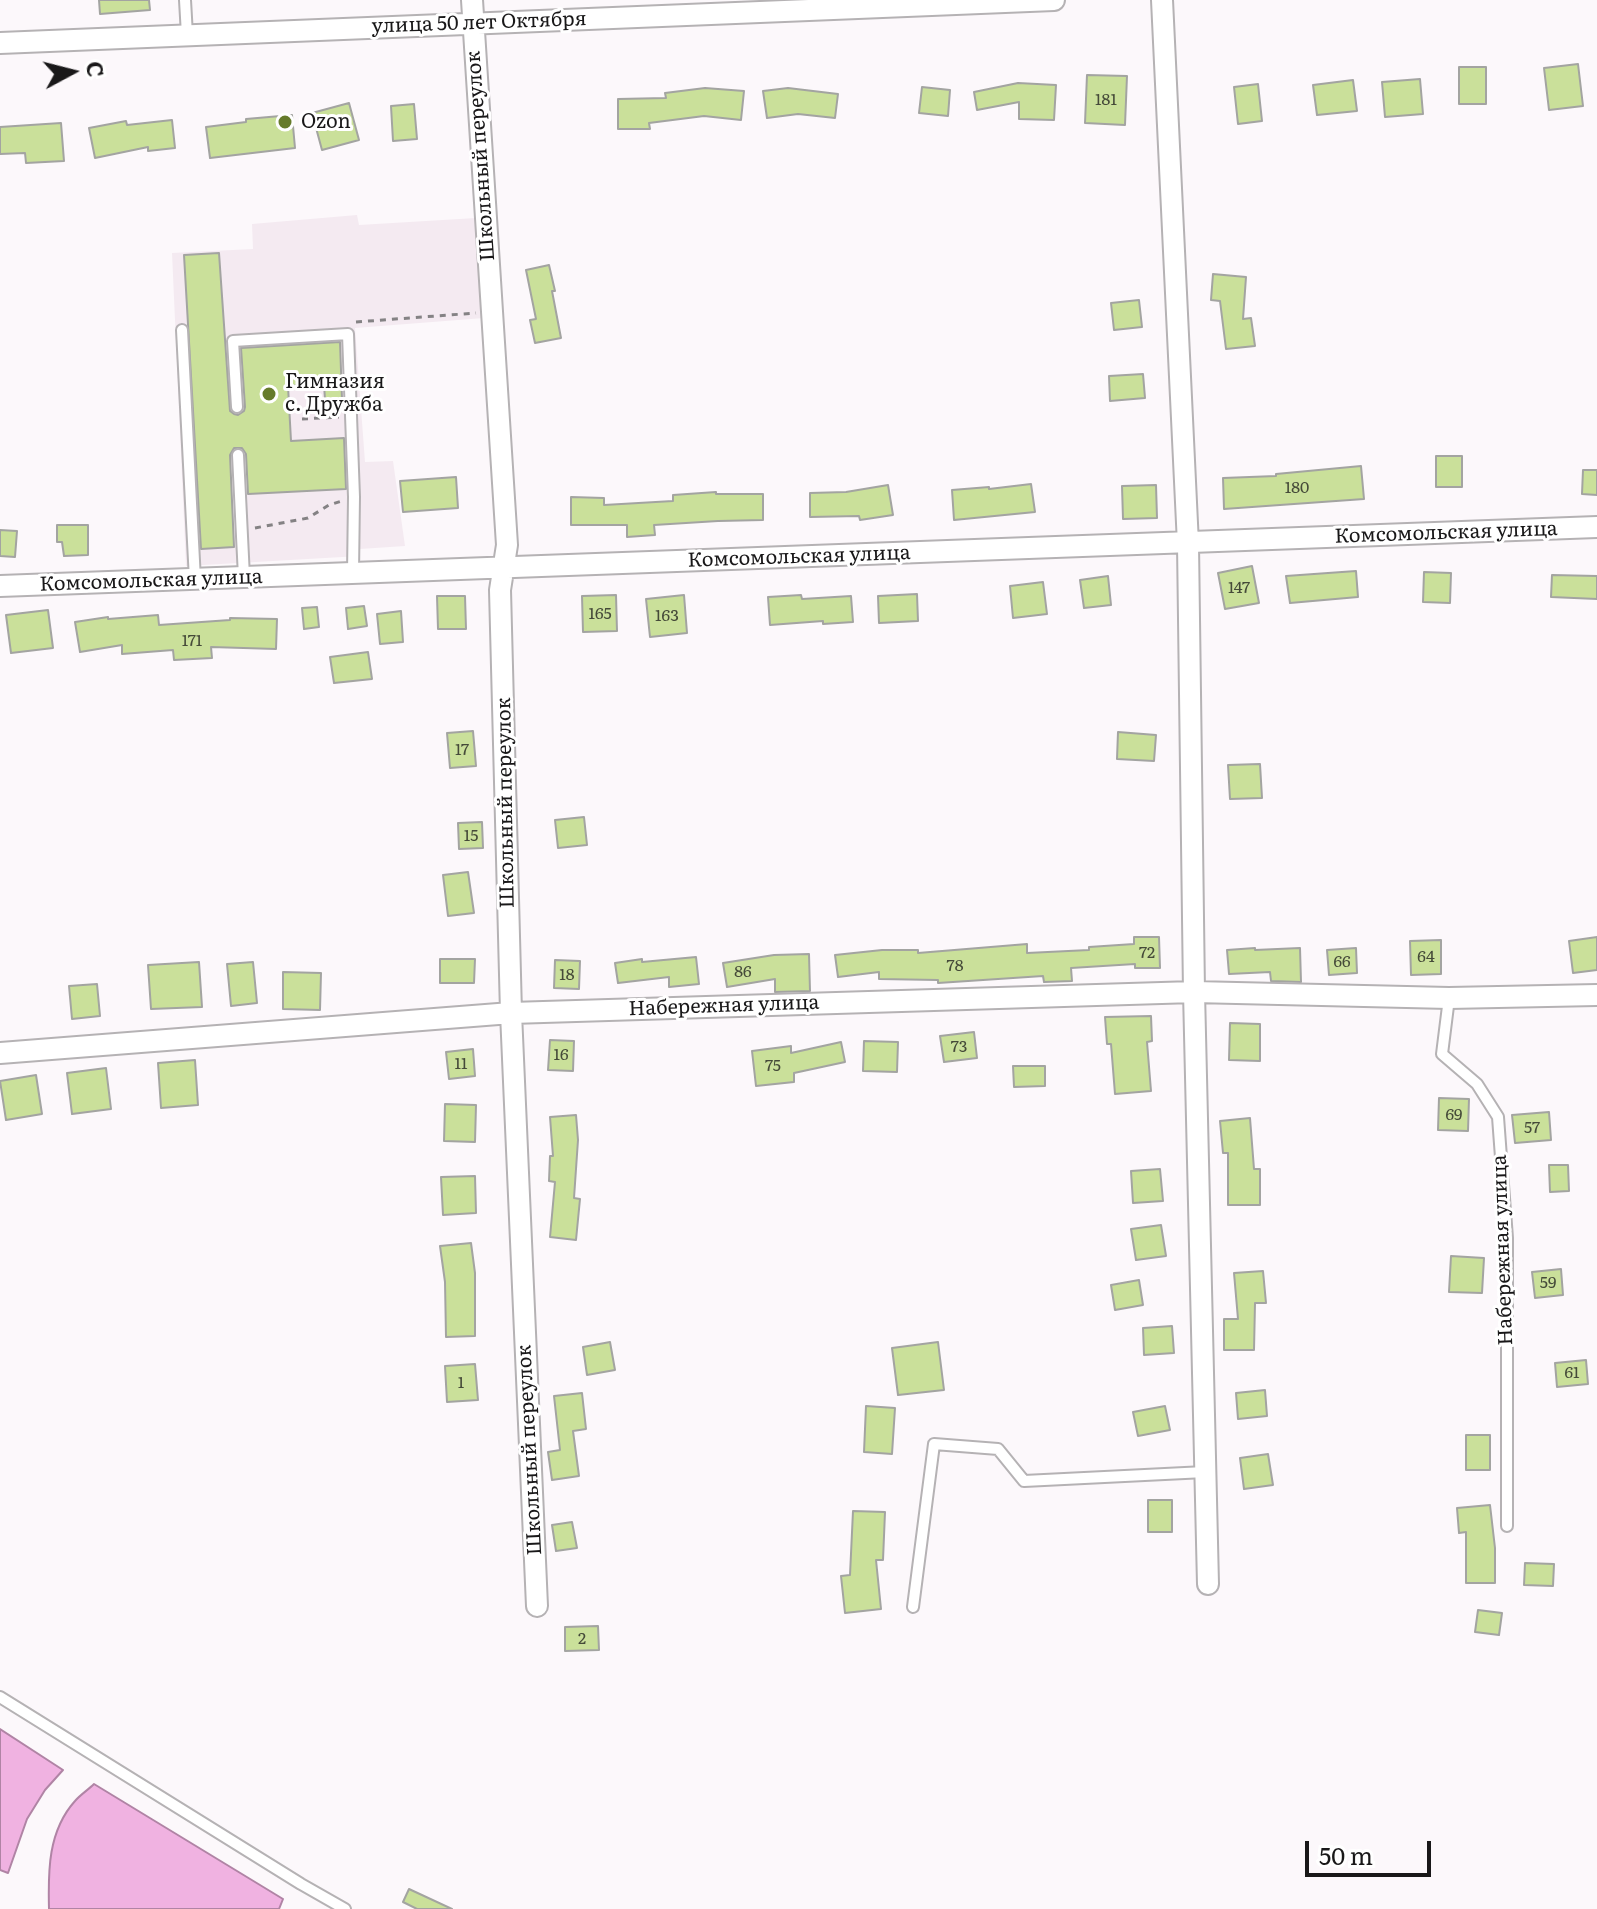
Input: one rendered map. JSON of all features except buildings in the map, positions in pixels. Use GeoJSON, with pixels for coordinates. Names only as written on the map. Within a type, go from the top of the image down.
{"type":"FeatureCollection","features":[{"type":"Feature","properties":{"kind":"street","name":"Школьный переулок"},"geometry":{"type":"LineString","coordinates":[[472,0],[507,545],[500,590],[511,1013],[537,1606]]}},
{"type":"Feature","properties":{"kind":"street","name":"улица 50 лет Октября"},"geometry":{"type":"LineString","coordinates":[[0,43],[1054,0]]}},
{"type":"Feature","properties":{"kind":"street"},"geometry":{"type":"LineString","coordinates":[[1162,0],[1188,544],[1194,992],[1208,1584]]}},
{"type":"Feature","properties":{"kind":"street","name":"Комсомольская улица"},"geometry":{"type":"LineString","coordinates":[[0,586],[1597,527]]}},
{"type":"Feature","properties":{"kind":"street","name":"Набережная улица"},"geometry":{"type":"LineString","coordinates":[[0,1053],[511,1013],[1194,992],[1449,998],[1597,995]]}},
{"type":"Feature","properties":{"kind":"lane"},"geometry":{"type":"LineString","coordinates":[[185,0],[187,35]]}},
{"type":"Feature","properties":{"kind":"lane"},"geometry":{"type":"LineString","coordinates":[[182,330],[195,580]]}},
{"type":"Feature","properties":{"kind":"lane"},"geometry":{"type":"LineString","coordinates":[[237,407],[233,341],[348,334],[354,497],[353,573]]}},
{"type":"Feature","properties":{"kind":"lane"},"geometry":{"type":"LineString","coordinates":[[238,455],[244,578]]}},
{"type":"Feature","properties":{"kind":"lane","name":"Набережная улица"},"geometry":{"type":"LineString","coordinates":[[1449,998],[1442,1054],[1477,1084],[1498,1117],[1507,1238],[1507,1526]]}},
{"type":"Feature","properties":{"kind":"lane"},"geometry":{"type":"LineString","coordinates":[[913,1607],[934,1444],[998,1449],[1024,1481],[1205,1472]]}},
{"type":"Feature","properties":{"kind":"lane"},"geometry":{"type":"LineString","coordinates":[[0,1697],[345,1909]]}},
{"type":"Feature","properties":{"kind":"path"},"geometry":{"type":"LineString","coordinates":[[348,334],[348,323],[484,312]]}},
{"type":"Feature","properties":{"kind":"path"},"geometry":{"type":"LineString","coordinates":[[302,419],[351,416]]}},
{"type":"Feature","properties":{"kind":"path"},"geometry":{"type":"LineString","coordinates":[[242,530],[308,518],[329,505],[354,497]]}},
{"type":"Feature","properties":{"kind":"shaded area","name":"Гимназия с. Дружба"},"geometry":{"type":"Polygon","coordinates":[[[357,215],[359,225],[476,218],[484,318],[355,328],[365,462],[393,461],[405,546],[360,549],[360,556],[186,566],[172,253],[253,249],[252,224],[357,215]]]}},
{"type":"Feature","properties":{"kind":"shaded area"},"geometry":{"type":"Polygon","coordinates":[[[0,1729],[63,1770],[45,1790],[27,1819],[8,1873],[0,1870],[0,1729]]]}},
{"type":"Feature","properties":{"kind":"shaded area"},"geometry":{"type":"Polygon","coordinates":[[[94,1784],[283,1899],[279,1909],[49,1909],[50,1866],[59,1825],[77,1799],[94,1784]]]}},
{"type":"Feature","properties":{"kind":"place","name":"Ozon"},"geometry":{"type":"Point","coordinates":[285,122]}},
{"type":"Feature","properties":{"kind":"place","name":"Гимназия с. Дружба"},"geometry":{"type":"Point","coordinates":[269,394]}}]}
